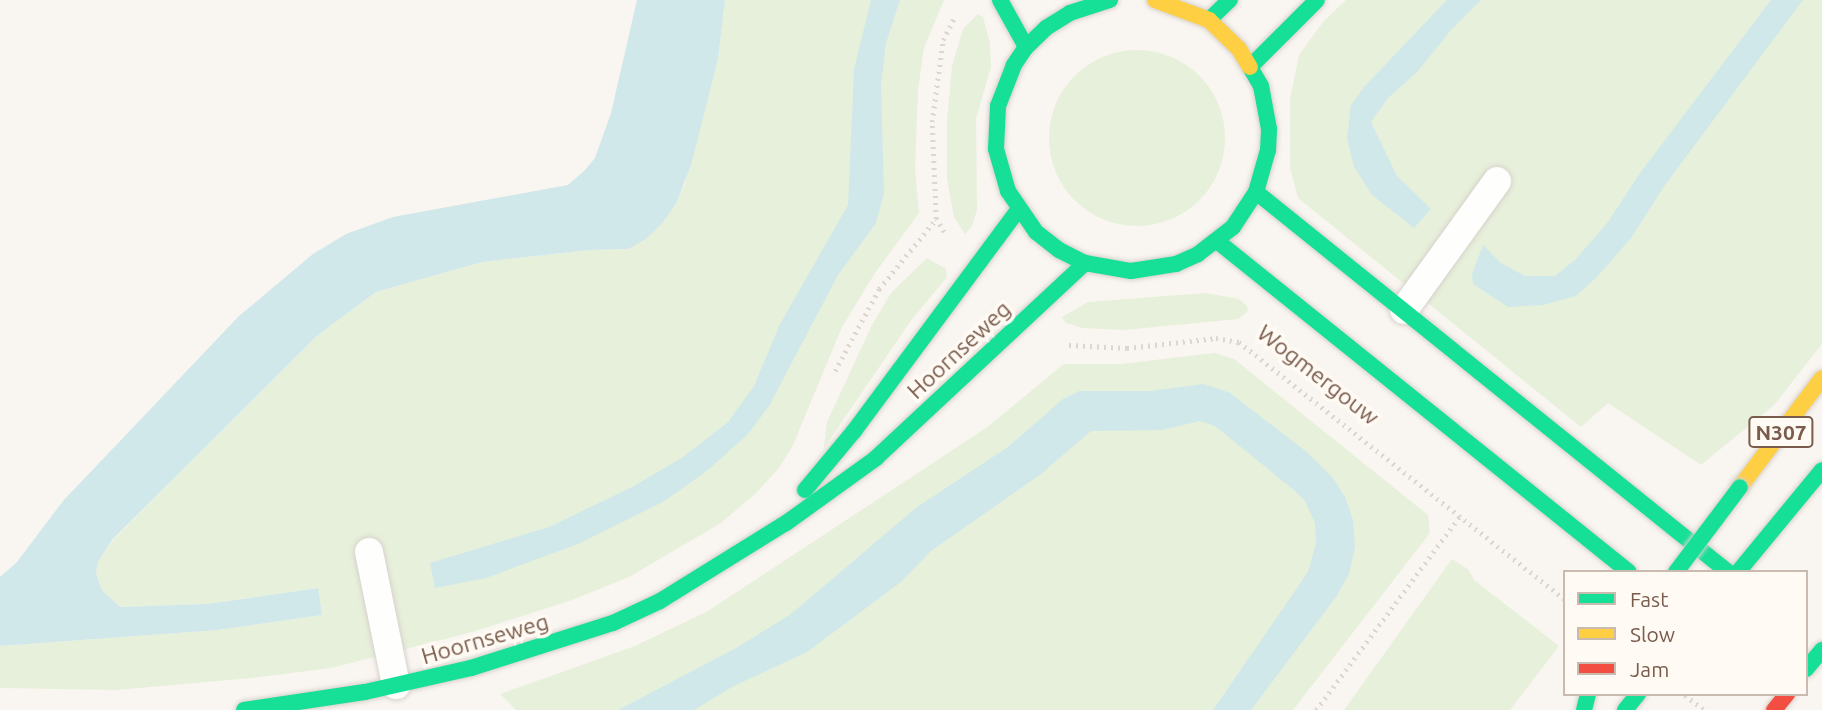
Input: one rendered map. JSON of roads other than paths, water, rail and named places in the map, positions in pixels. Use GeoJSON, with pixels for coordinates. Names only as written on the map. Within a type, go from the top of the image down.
{"type":"FeatureCollection","features":[{"type":"Feature","properties":{"kind":"main road"},"geometry":{"type":"LineString","coordinates":[[1000,0],[1026,47]]}},
{"type":"Feature","properties":{"kind":"main road"},"geometry":{"type":"LineString","coordinates":[[1100,1],[1046,28],[1026,47],[1005,85],[995,128],[1000,171],[1018,210],[1037,232],[1059,250],[1085,263],[1131,271],[1154,269],[1198,254],[1217,241],[1246,211],[1256,192],[1264,172],[1269,129],[1261,86],[1239,48],[1209,20],[1188,9],[1155,0]]}},
{"type":"Feature","properties":{"kind":"main road"},"geometry":{"type":"LineString","coordinates":[[1209,20],[1230,0]]}},
{"type":"Feature","properties":{"kind":"main road"},"geometry":{"type":"LineString","coordinates":[[1251,66],[1317,0]]}},
{"type":"Feature","properties":{"kind":"main road"},"geometry":{"type":"LineString","coordinates":[[1256,192],[1726,570]]}},
{"type":"Feature","properties":{"kind":"main road","name":"Hoornseweg"},"geometry":{"type":"LineString","coordinates":[[724,565],[824,471],[1018,210]]}},
{"type":"Feature","properties":{"kind":"main road","name":"Wogmergouw"},"geometry":{"type":"LineString","coordinates":[[1217,241],[1627,570]]}},
{"type":"Feature","properties":{"kind":"main road","name":"Hoornseweg"},"geometry":{"type":"LineString","coordinates":[[244,710],[366,701],[396,685],[471,668],[613,623],[660,601],[724,565],[876,458],[1085,263]]}},
{"type":"Feature","properties":{"kind":"main road","name":"N307"},"geometry":{"type":"LineString","coordinates":[[1678,570],[1822,378]]}},
{"type":"Feature","properties":{"kind":"main road","name":"N307"},"geometry":{"type":"LineString","coordinates":[[1740,570],[1822,470]]}},
{"type":"Feature","properties":{"kind":"main road"},"geometry":{"type":"LineString","coordinates":[[1808,666],[1819,646]]}},
{"type":"Feature","properties":{"kind":"main road"},"geometry":{"type":"LineString","coordinates":[[1625,710],[1636,696]]}},
{"type":"Feature","properties":{"kind":"main road"},"geometry":{"type":"LineString","coordinates":[[1786,696],[1801,710]]}},
{"type":"Feature","properties":{"kind":"lane"},"geometry":{"type":"LineString","coordinates":[[1404,310],[1497,181]]}},
{"type":"Feature","properties":{"kind":"lane"},"geometry":{"type":"LineString","coordinates":[[369,552],[396,685]]}},
{"type":"Feature","properties":{"kind":"water"},"geometry":{"type":"Polygon","coordinates":[[[637,0],[725,0],[718,59],[691,165],[676,204],[663,222],[646,239],[628,249],[589,250],[482,262],[376,292],[318,335],[112,540],[98,562],[96,574],[102,590],[120,607],[207,604],[318,588],[322,615],[218,630],[0,646],[0,577],[17,562],[63,501],[239,316],[313,254],[346,234],[393,217],[568,185],[585,170],[595,158],[611,113],[637,0]]]}},
{"type":"Feature","properties":{"kind":"water"},"geometry":{"type":"Polygon","coordinates":[[[871,0],[900,0],[886,43],[881,85],[884,193],[876,223],[838,275],[769,406],[748,434],[708,470],[663,502],[578,544],[486,578],[435,588],[430,563],[549,527],[634,486],[683,457],[728,422],[754,386],[780,324],[848,205],[854,69],[871,0]]]}},
{"type":"Feature","properties":{"kind":"water"},"geometry":{"type":"Polygon","coordinates":[[[1447,0],[1481,0],[1451,30],[1418,71],[1388,98],[1371,122],[1397,176],[1431,209],[1414,228],[1372,195],[1354,167],[1347,139],[1351,105],[1364,87],[1447,0]]]}},
{"type":"Feature","properties":{"kind":"water"},"geometry":{"type":"Polygon","coordinates":[[[1771,0],[1803,0],[1665,185],[1631,238],[1597,277],[1576,296],[1543,305],[1508,307],[1473,284],[1472,274],[1483,245],[1501,263],[1525,276],[1555,276],[1576,259],[1608,222],[1640,173],[1771,0]]]}},
{"type":"Feature","properties":{"kind":"water"},"geometry":{"type":"Polygon","coordinates":[[[1204,384],[1230,393],[1308,453],[1333,478],[1345,497],[1353,520],[1355,547],[1349,574],[1336,597],[1251,710],[1213,710],[1308,572],[1316,543],[1315,523],[1305,501],[1295,491],[1215,426],[1200,421],[1162,430],[1091,431],[1041,474],[931,551],[901,582],[807,652],[732,687],[694,710],[618,710],[736,648],[791,614],[917,507],[1008,447],[1063,399],[1079,391],[1150,391],[1204,384]]]}}]}
